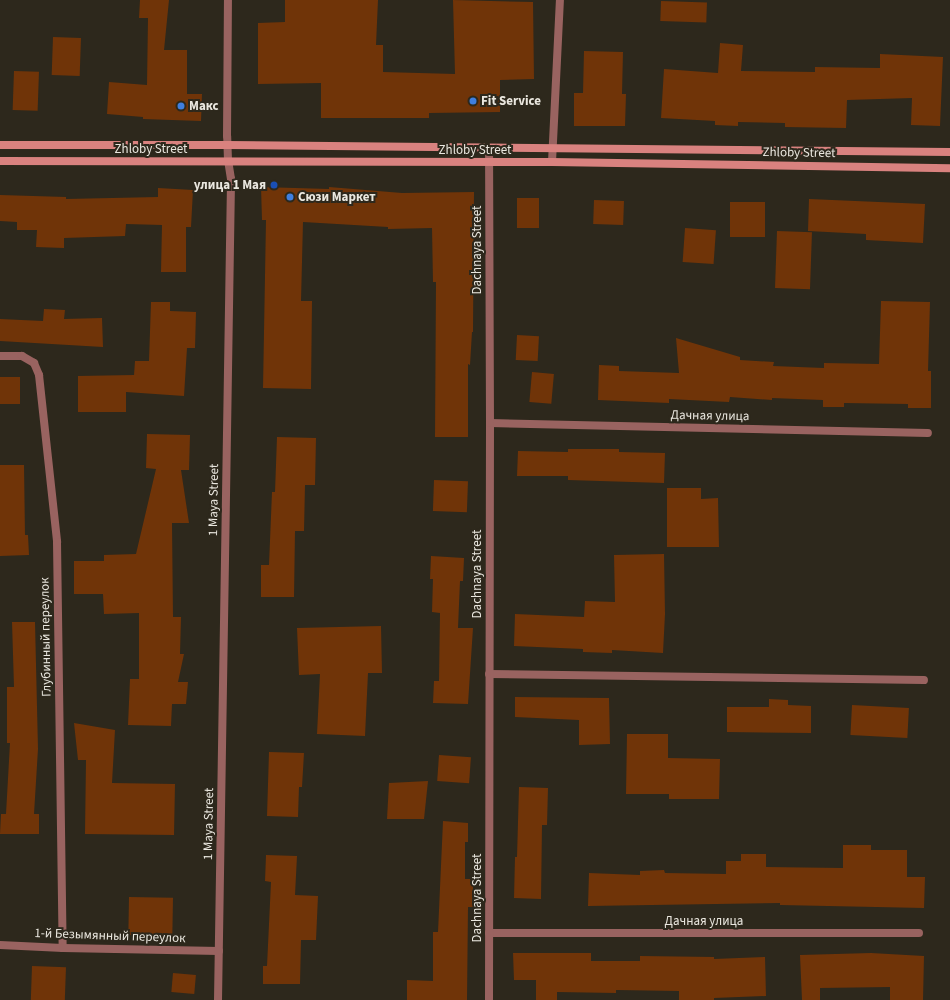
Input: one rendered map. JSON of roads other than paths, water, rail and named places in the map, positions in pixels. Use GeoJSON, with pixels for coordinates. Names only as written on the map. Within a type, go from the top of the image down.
{"type":"FeatureCollection","features":[{"type":"Feature","properties":{"kind":"main road","name":"Zhloby Street"},"geometry":{"type":"LineString","coordinates":[[0,146],[227,145],[950,152]]}},
{"type":"Feature","properties":{"kind":"main road","name":"Zhloby Street"},"geometry":{"type":"LineString","coordinates":[[0,161],[228,160],[488,163],[552,162],[950,168]]}},
{"type":"Feature","properties":{"kind":"street","name":"1 Maya Street"},"geometry":{"type":"LineString","coordinates":[[218,1000],[231,179],[227,145],[228,0]]}},
{"type":"Feature","properties":{"kind":"street"},"geometry":{"type":"LineString","coordinates":[[552,162],[560,0]]}},
{"type":"Feature","properties":{"kind":"street","name":"Dachnaya Street"},"geometry":{"type":"LineString","coordinates":[[489,148],[489,1000]]}},
{"type":"Feature","properties":{"kind":"street","name":"Глубинный переулок"},"geometry":{"type":"LineString","coordinates":[[0,356],[22,356],[34,363],[39,375],[57,542],[63,948]]}},
{"type":"Feature","properties":{"kind":"street","name":"Дачная улица"},"geometry":{"type":"LineString","coordinates":[[490,423],[928,432]]}},
{"type":"Feature","properties":{"kind":"street"},"geometry":{"type":"LineString","coordinates":[[489,674],[924,680]]}},
{"type":"Feature","properties":{"kind":"street","name":"Дачная улица"},"geometry":{"type":"LineString","coordinates":[[489,933],[919,933]]}},
{"type":"Feature","properties":{"kind":"street","name":"1-й Безымянный переулок"},"geometry":{"type":"LineString","coordinates":[[0,945],[63,948],[219,951]]}},
{"type":"Feature","properties":{"kind":"place","name":"Fit Service"},"geometry":{"type":"Point","coordinates":[473,101]}},
{"type":"Feature","properties":{"kind":"place","name":"Макс"},"geometry":{"type":"Point","coordinates":[181,106]}},
{"type":"Feature","properties":{"kind":"place","name":"улица 1 Мая"},"geometry":{"type":"Point","coordinates":[274,185]}},
{"type":"Feature","properties":{"kind":"place","name":"Сюзи Маркет"},"geometry":{"type":"Point","coordinates":[290,197]}}]}
